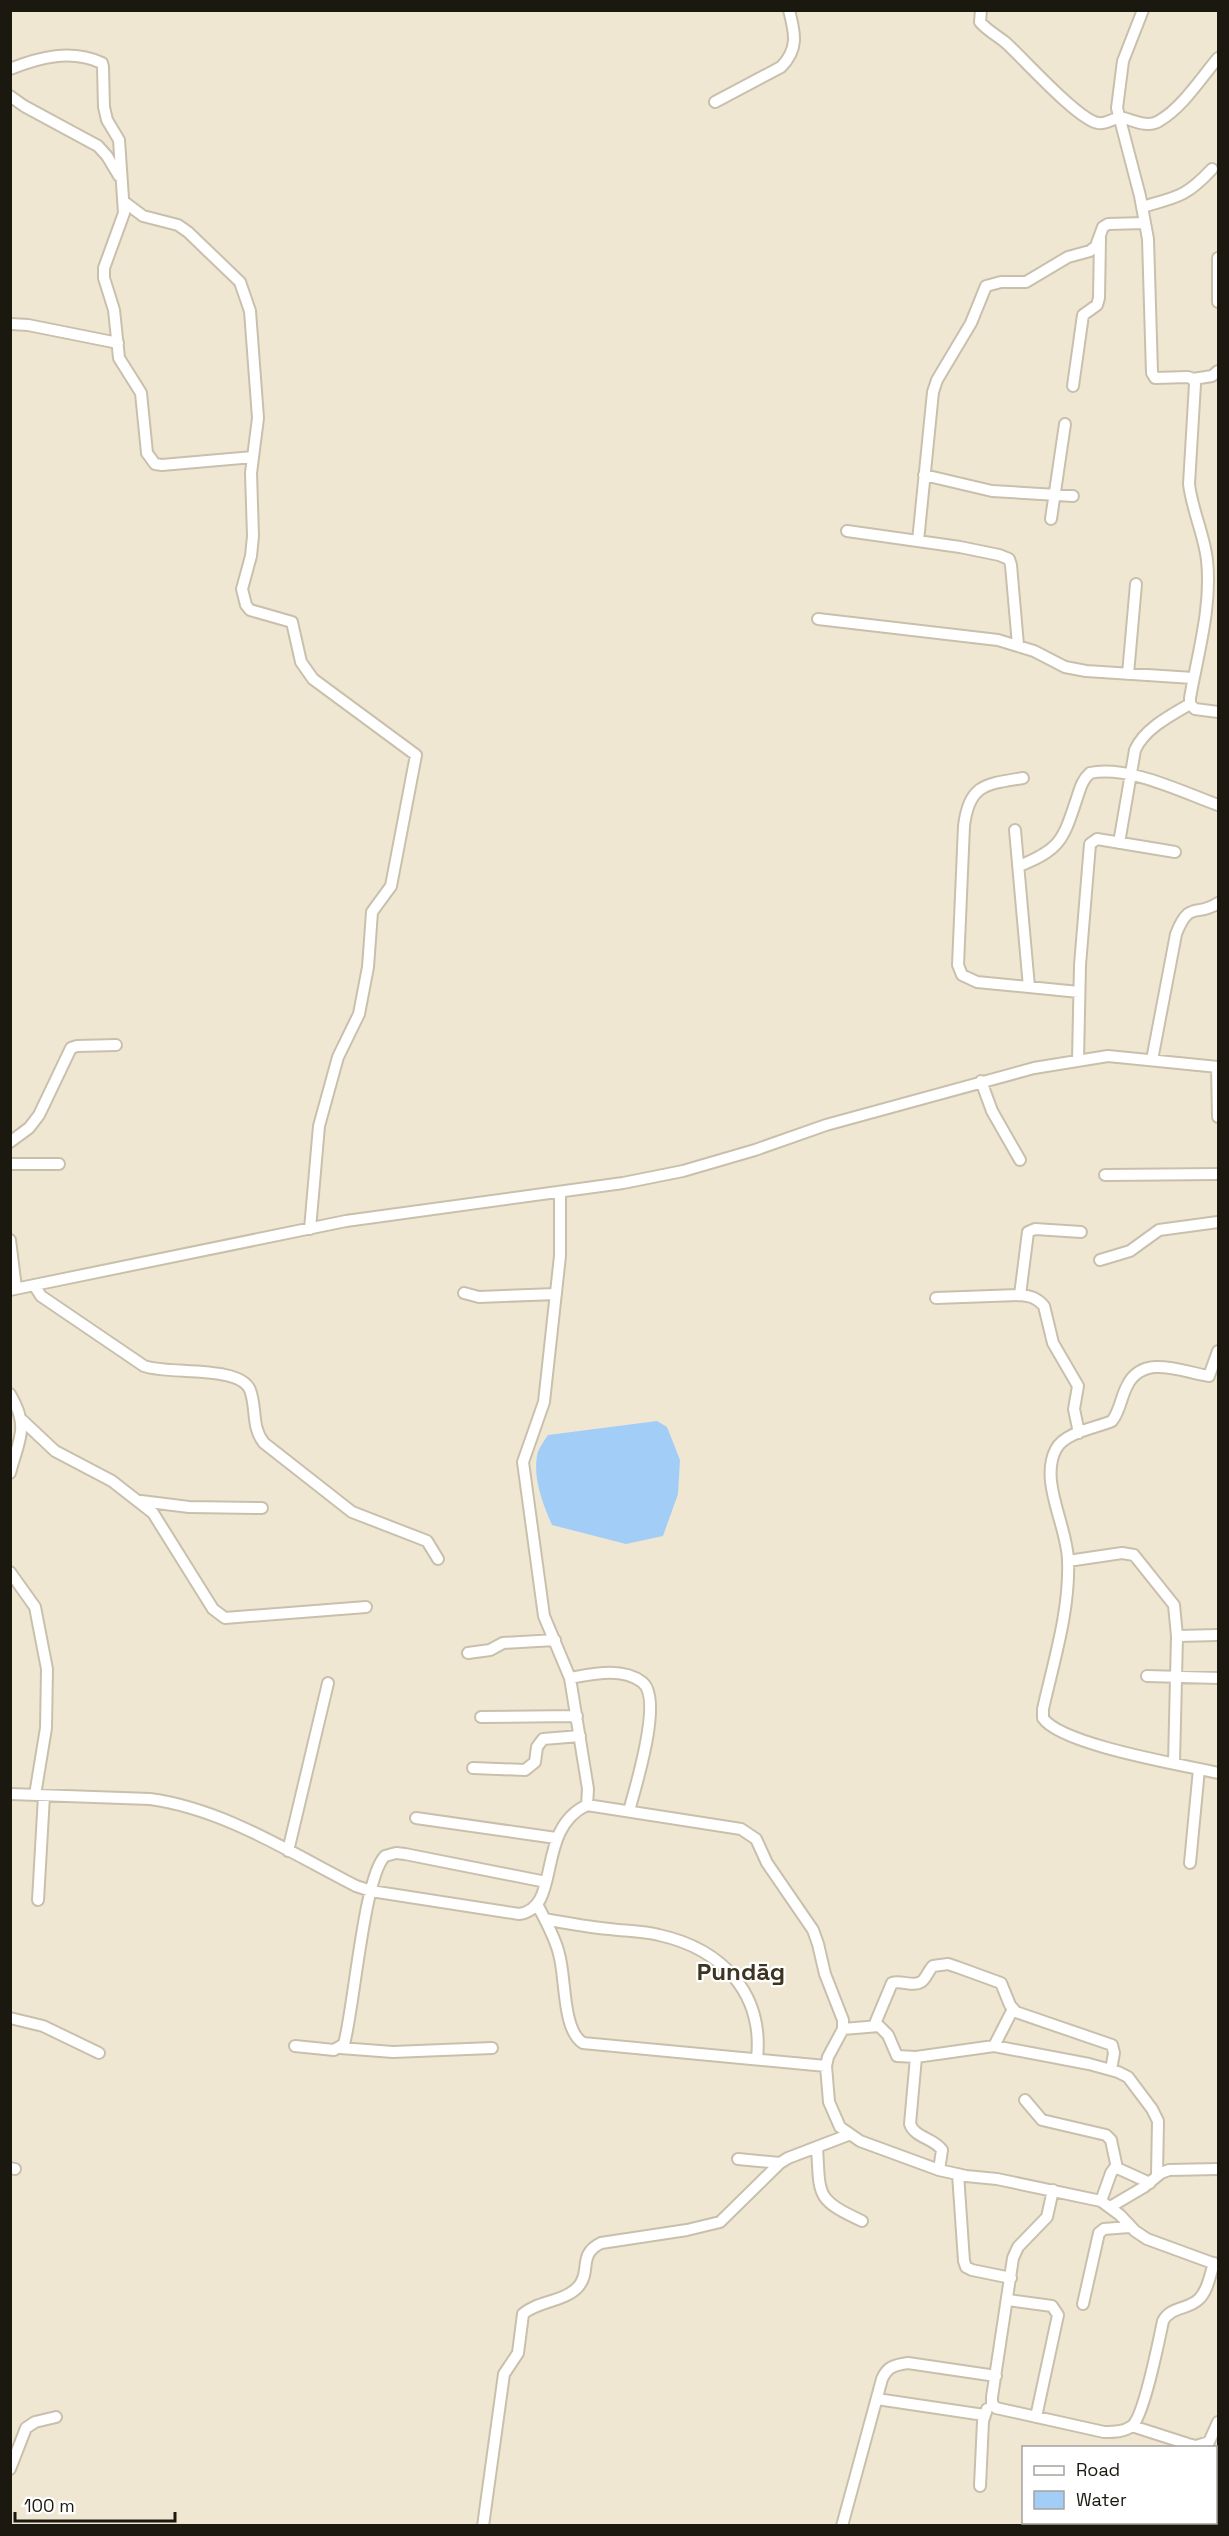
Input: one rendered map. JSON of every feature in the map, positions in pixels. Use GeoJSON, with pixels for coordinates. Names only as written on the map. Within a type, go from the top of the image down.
{"type":"FeatureCollection","features":[{"type":"Feature","properties":{"kind":"street"},"geometry":{"type":"LineString","coordinates":[[715,102],[781,67],[787,61],[795,44],[789,10]]}},
{"type":"Feature","properties":{"kind":"street"},"geometry":{"type":"LineString","coordinates":[[981,10],[980,22],[990,33],[1004,42],[1091,121],[1101,124],[1121,121],[1148,124],[1159,121],[1176,106],[1218,58]]}},
{"type":"Feature","properties":{"kind":"street"},"geometry":{"type":"LineString","coordinates":[[1143,10],[1120,71],[1117,98],[1144,223],[1149,265],[1152,373],[1155,378],[1188,377],[1193,379],[1212,376],[1218,371]]}},
{"type":"Feature","properties":{"kind":"street"},"geometry":{"type":"LineString","coordinates":[[10,69],[55,56],[102,63],[104,112],[119,140],[124,213],[104,268],[106,285],[114,310],[119,358],[141,393],[147,453],[152,462],[162,465],[253,457]]}},
{"type":"Feature","properties":{"kind":"street"},"geometry":{"type":"LineString","coordinates":[[10,96],[98,146],[107,156],[120,179]]}},
{"type":"Feature","properties":{"kind":"street"},"geometry":{"type":"LineString","coordinates":[[1141,202],[1181,196],[1193,189],[1212,169]]}},
{"type":"Feature","properties":{"kind":"street"},"geometry":{"type":"LineString","coordinates":[[123,201],[143,216],[182,228],[240,282],[250,311],[253,380],[258,418],[250,494],[253,536],[242,589],[246,605],[256,613],[292,622],[301,662],[313,680],[414,752],[416,758],[391,886],[372,912],[368,968],[358,1014],[338,1057],[319,1126],[310,1229]]}},
{"type":"Feature","properties":{"kind":"street"},"geometry":{"type":"LineString","coordinates":[[918,541],[933,392],[937,380],[971,323],[986,286],[1001,282],[1026,282],[1068,257],[1090,251],[1096,246],[1108,224],[1144,223]]}},
{"type":"Feature","properties":{"kind":"street"},"geometry":{"type":"LineString","coordinates":[[1073,386],[1083,315],[1097,305],[1099,298],[1100,235]]}},
{"type":"Feature","properties":{"kind":"street"},"geometry":{"type":"LineString","coordinates":[[1218,258],[1218,302]]}},
{"type":"Feature","properties":{"kind":"street"},"geometry":{"type":"LineString","coordinates":[[10,324],[28,325],[118,343]]}},
{"type":"Feature","properties":{"kind":"street"},"geometry":{"type":"LineString","coordinates":[[1190,704],[1208,588],[1207,560],[1191,498],[1195,393],[1193,379]]}},
{"type":"Feature","properties":{"kind":"street"},"geometry":{"type":"LineString","coordinates":[[1051,519],[1065,424]]}},
{"type":"Feature","properties":{"kind":"street"},"geometry":{"type":"LineString","coordinates":[[924,475],[992,491],[1073,496]]}},
{"type":"Feature","properties":{"kind":"street"},"geometry":{"type":"LineString","coordinates":[[847,531],[918,541],[999,555],[1009,559],[1018,645]]}},
{"type":"Feature","properties":{"kind":"street"},"geometry":{"type":"LineString","coordinates":[[1128,674],[1136,584]]}},
{"type":"Feature","properties":{"kind":"street"},"geometry":{"type":"LineString","coordinates":[[818,619],[998,640],[1018,645],[1065,667],[1086,671],[1193,678]]}},
{"type":"Feature","properties":{"kind":"street"},"geometry":{"type":"LineString","coordinates":[[1190,704],[1195,709],[1218,712]]}},
{"type":"Feature","properties":{"kind":"street"},"geometry":{"type":"LineString","coordinates":[[1119,843],[1140,738],[1190,704]]}},
{"type":"Feature","properties":{"kind":"street"},"geometry":{"type":"LineString","coordinates":[[1018,866],[1044,856],[1061,839],[1087,776],[1104,771],[1131,775],[1218,805]]}},
{"type":"Feature","properties":{"kind":"street"},"geometry":{"type":"LineString","coordinates":[[969,980],[962,975],[958,965],[965,812],[972,795],[979,790],[998,782],[1023,778]]}},
{"type":"Feature","properties":{"kind":"street"},"geometry":{"type":"LineString","coordinates":[[1015,830],[1029,987]]}},
{"type":"Feature","properties":{"kind":"street"},"geometry":{"type":"LineString","coordinates":[[1078,1060],[1079,992],[1088,849],[1094,840],[1174,852]]}},
{"type":"Feature","properties":{"kind":"street"},"geometry":{"type":"LineString","coordinates":[[1152,1060],[1176,934],[1182,918],[1194,910],[1216,906]]}},
{"type":"Feature","properties":{"kind":"street"},"geometry":{"type":"LineString","coordinates":[[952,977],[1079,992]]}},
{"type":"Feature","properties":{"kind":"street"},"geometry":{"type":"LineString","coordinates":[[10,1142],[29,1128],[39,1114],[71,1048],[116,1045]]}},
{"type":"Feature","properties":{"kind":"street"},"geometry":{"type":"LineString","coordinates":[[10,1240],[14,1289],[346,1221],[622,1184],[683,1171],[755,1150],[826,1125],[981,1081],[1034,1068],[1108,1056],[1218,1067],[1218,1117]]}},
{"type":"Feature","properties":{"kind":"street"},"geometry":{"type":"LineString","coordinates":[[981,1081],[992,1111],[1020,1160]]}},
{"type":"Feature","properties":{"kind":"street"},"geometry":{"type":"LineString","coordinates":[[10,1164],[59,1164]]}},
{"type":"Feature","properties":{"kind":"street"},"geometry":{"type":"LineString","coordinates":[[1105,1175],[1218,1174]]}},
{"type":"Feature","properties":{"kind":"street"},"geometry":{"type":"LineString","coordinates":[[560,1192],[560,1256],[544,1402],[523,1462],[544,1616],[570,1678],[588,1789],[588,1805]]}},
{"type":"Feature","properties":{"kind":"street"},"geometry":{"type":"LineString","coordinates":[[1100,1260],[1130,1251],[1159,1230],[1218,1222]]}},
{"type":"Feature","properties":{"kind":"street"},"geometry":{"type":"LineString","coordinates":[[1020,1295],[1028,1232],[1035,1229],[1081,1232]]}},
{"type":"Feature","properties":{"kind":"street"},"geometry":{"type":"LineString","coordinates":[[34,1285],[41,1296],[144,1366],[159,1370],[217,1374],[241,1379],[250,1390],[257,1434],[279,1456],[352,1512],[427,1541],[438,1559]]}},
{"type":"Feature","properties":{"kind":"street"},"geometry":{"type":"LineString","coordinates":[[464,1293],[479,1297],[556,1294]]}},
{"type":"Feature","properties":{"kind":"street"},"geometry":{"type":"LineString","coordinates":[[936,1298],[1020,1295],[1037,1299],[1044,1306],[1053,1343],[1076,1379],[1078,1391],[1074,1412],[1079,1433]]}},
{"type":"Feature","properties":{"kind":"street"},"geometry":{"type":"LineString","coordinates":[[1218,1351],[1209,1376],[1159,1367],[1138,1371],[1127,1385],[1112,1421],[1060,1442],[1050,1464],[1050,1479],[1064,1528],[1068,1561],[1066,1600],[1043,1708],[1043,1718],[1054,1729],[1123,1753],[1218,1773]]}},
{"type":"Feature","properties":{"kind":"street"},"geometry":{"type":"LineString","coordinates":[[10,1394],[22,1420],[55,1451],[99,1472],[141,1501],[153,1513],[213,1609],[225,1618],[366,1607]]}},
{"type":"Feature","properties":{"kind":"street"},"geometry":{"type":"LineString","coordinates":[[10,1473],[22,1420]]}},
{"type":"Feature","properties":{"kind":"street"},"geometry":{"type":"LineString","coordinates":[[141,1501],[189,1507],[262,1509]]}},
{"type":"Feature","properties":{"kind":"street"},"geometry":{"type":"LineString","coordinates":[[1068,1561],[1122,1552],[1134,1555],[1174,1605],[1177,1636],[1174,1763]]}},
{"type":"Feature","properties":{"kind":"street"},"geometry":{"type":"LineString","coordinates":[[10,1572],[35,1607],[47,1669],[46,1728],[39,1796],[38,1900]]}},
{"type":"Feature","properties":{"kind":"street"},"geometry":{"type":"LineString","coordinates":[[1177,1636],[1218,1635]]}},
{"type":"Feature","properties":{"kind":"street"},"geometry":{"type":"LineString","coordinates":[[468,1653],[489,1650],[503,1643],[555,1640]]}},
{"type":"Feature","properties":{"kind":"street"},"geometry":{"type":"LineString","coordinates":[[570,1678],[609,1672],[640,1681],[647,1689],[649,1731],[628,1811]]}},
{"type":"Feature","properties":{"kind":"street"},"geometry":{"type":"LineString","coordinates":[[1147,1676],[1218,1678]]}},
{"type":"Feature","properties":{"kind":"street"},"geometry":{"type":"LineString","coordinates":[[288,1851],[328,1683]]}},
{"type":"Feature","properties":{"kind":"street"},"geometry":{"type":"LineString","coordinates":[[481,1717],[577,1716]]}},
{"type":"Feature","properties":{"kind":"street"},"geometry":{"type":"LineString","coordinates":[[472,1768],[525,1770],[535,1762],[537,1747],[543,1739],[580,1736]]}},
{"type":"Feature","properties":{"kind":"street"},"geometry":{"type":"LineString","coordinates":[[1190,1863],[1199,1768]]}},
{"type":"Feature","properties":{"kind":"street"},"geometry":{"type":"LineString","coordinates":[[10,1794],[133,1798],[173,1802],[221,1818],[356,1886],[371,1891],[519,1914],[531,1913],[538,1906],[543,1897],[556,1838],[567,1820],[579,1809],[588,1805],[728,1825],[750,1833],[756,1839],[767,1863],[813,1930],[825,1974],[843,2020],[843,2029],[828,2057],[826,2066],[829,2102],[833,2115],[848,2135],[879,2149],[939,2170],[1053,2190],[1106,2204],[1130,2227],[1147,2239],[1216,2264],[1204,2293],[1189,2306],[1172,2310],[1163,2321],[1141,2411],[1132,2426],[1118,2432],[1104,2432],[996,2408],[992,2403]]}},
{"type":"Feature","properties":{"kind":"street"},"geometry":{"type":"LineString","coordinates":[[416,1818],[556,1838]]}},
{"type":"Feature","properties":{"kind":"street"},"geometry":{"type":"LineString","coordinates":[[340,2048],[344,2044],[347,2033],[351,1996],[371,1891],[381,1860],[385,1856],[396,1853],[546,1882]]}},
{"type":"Feature","properties":{"kind":"street"},"geometry":{"type":"LineString","coordinates":[[538,1906],[554,1936],[570,2024],[577,2040],[583,2043],[826,2066]]}},
{"type":"Feature","properties":{"kind":"street"},"geometry":{"type":"LineString","coordinates":[[545,1920],[659,1935],[690,1946],[716,1961],[732,1972],[752,2006],[759,2043],[758,2059]]}},
{"type":"Feature","properties":{"kind":"street"},"geometry":{"type":"LineString","coordinates":[[874,2026],[892,1983],[922,1982],[933,1966],[940,1964],[957,1966],[1001,1983],[1012,2009],[1053,2026],[1112,2045],[1114,2047],[1111,2070]]}},
{"type":"Feature","properties":{"kind":"street"},"geometry":{"type":"LineString","coordinates":[[994,2046],[1012,2009]]}},
{"type":"Feature","properties":{"kind":"street"},"geometry":{"type":"LineString","coordinates":[[10,2018],[43,2026],[99,2053]]}},
{"type":"Feature","properties":{"kind":"street"},"geometry":{"type":"LineString","coordinates":[[843,2029],[874,2026],[884,2029],[897,2056],[916,2057],[994,2046],[1111,2070],[1128,2077],[1158,2121],[1153,2179]]}},
{"type":"Feature","properties":{"kind":"street"},"geometry":{"type":"LineString","coordinates":[[295,2046],[393,2052],[492,2048]]}},
{"type":"Feature","properties":{"kind":"street"},"geometry":{"type":"LineString","coordinates":[[916,2057],[910,2124],[916,2133],[934,2142],[942,2150],[939,2170]]}},
{"type":"Feature","properties":{"kind":"street"},"geometry":{"type":"LineString","coordinates":[[1025,2100],[1042,2121],[1106,2135],[1111,2140],[1116,2166],[1111,2173],[1106,2204]]}},
{"type":"Feature","properties":{"kind":"street"},"geometry":{"type":"LineString","coordinates":[[483,2526],[504,2374],[518,2353],[523,2314],[576,2289],[582,2278],[586,2256],[595,2246],[601,2243],[713,2225],[725,2218],[780,2163],[848,2135]]}},
{"type":"Feature","properties":{"kind":"street"},"geometry":{"type":"LineString","coordinates":[[817,2147],[816,2191],[835,2209],[862,2221]]}},
{"type":"Feature","properties":{"kind":"street"},"geometry":{"type":"LineString","coordinates":[[738,2158],[780,2163]]}},
{"type":"Feature","properties":{"kind":"street"},"geometry":{"type":"LineString","coordinates":[[1116,2166],[1153,2179]]}},
{"type":"Feature","properties":{"kind":"street"},"geometry":{"type":"LineString","coordinates":[[1106,2204],[1169,2170],[1218,2169]]}},
{"type":"Feature","properties":{"kind":"street"},"geometry":{"type":"LineString","coordinates":[[958,2174],[966,2267],[1011,2278]]}},
{"type":"Feature","properties":{"kind":"street"},"geometry":{"type":"LineString","coordinates":[[980,2486],[984,2415],[992,2403],[1014,2258],[1018,2247],[1047,2217],[1053,2190]]}},
{"type":"Feature","properties":{"kind":"street"},"geometry":{"type":"LineString","coordinates":[[1083,2304],[1098,2233],[1104,2229],[1130,2227]]}},
{"type":"Feature","properties":{"kind":"street"},"geometry":{"type":"LineString","coordinates":[[1008,2300],[1052,2306],[1058,2315],[1036,2417]]}},
{"type":"Feature","properties":{"kind":"street"},"geometry":{"type":"LineString","coordinates":[[842,2526],[842,2518],[886,2369],[896,2364],[908,2363],[996,2376]]}},
{"type":"Feature","properties":{"kind":"street"},"geometry":{"type":"LineString","coordinates":[[878,2398],[984,2415]]}},
{"type":"Feature","properties":{"kind":"street"},"geometry":{"type":"LineString","coordinates":[[10,2469],[26,2428],[35,2422],[56,2417]]}},
{"type":"Feature","properties":{"kind":"street"},"geometry":{"type":"LineString","coordinates":[[1199,2446],[1209,2442],[1218,2422]]}},
{"type":"Feature","properties":{"kind":"street"},"geometry":{"type":"LineString","coordinates":[[1132,2426],[1193,2446]]}},
{"type":"Feature","properties":{"kind":"water"},"geometry":{"type":"Polygon","coordinates":[[[657,1421],[667,1427],[680,1460],[678,1494],[663,1536],[626,1544],[552,1525],[542,1500],[536,1474],[538,1453],[548,1435],[657,1421]]]}},
{"type":"Feature","properties":{"kind":"district","name":"Pundāg"},"geometry":{"type":"Point","coordinates":[741,1972]}}]}
